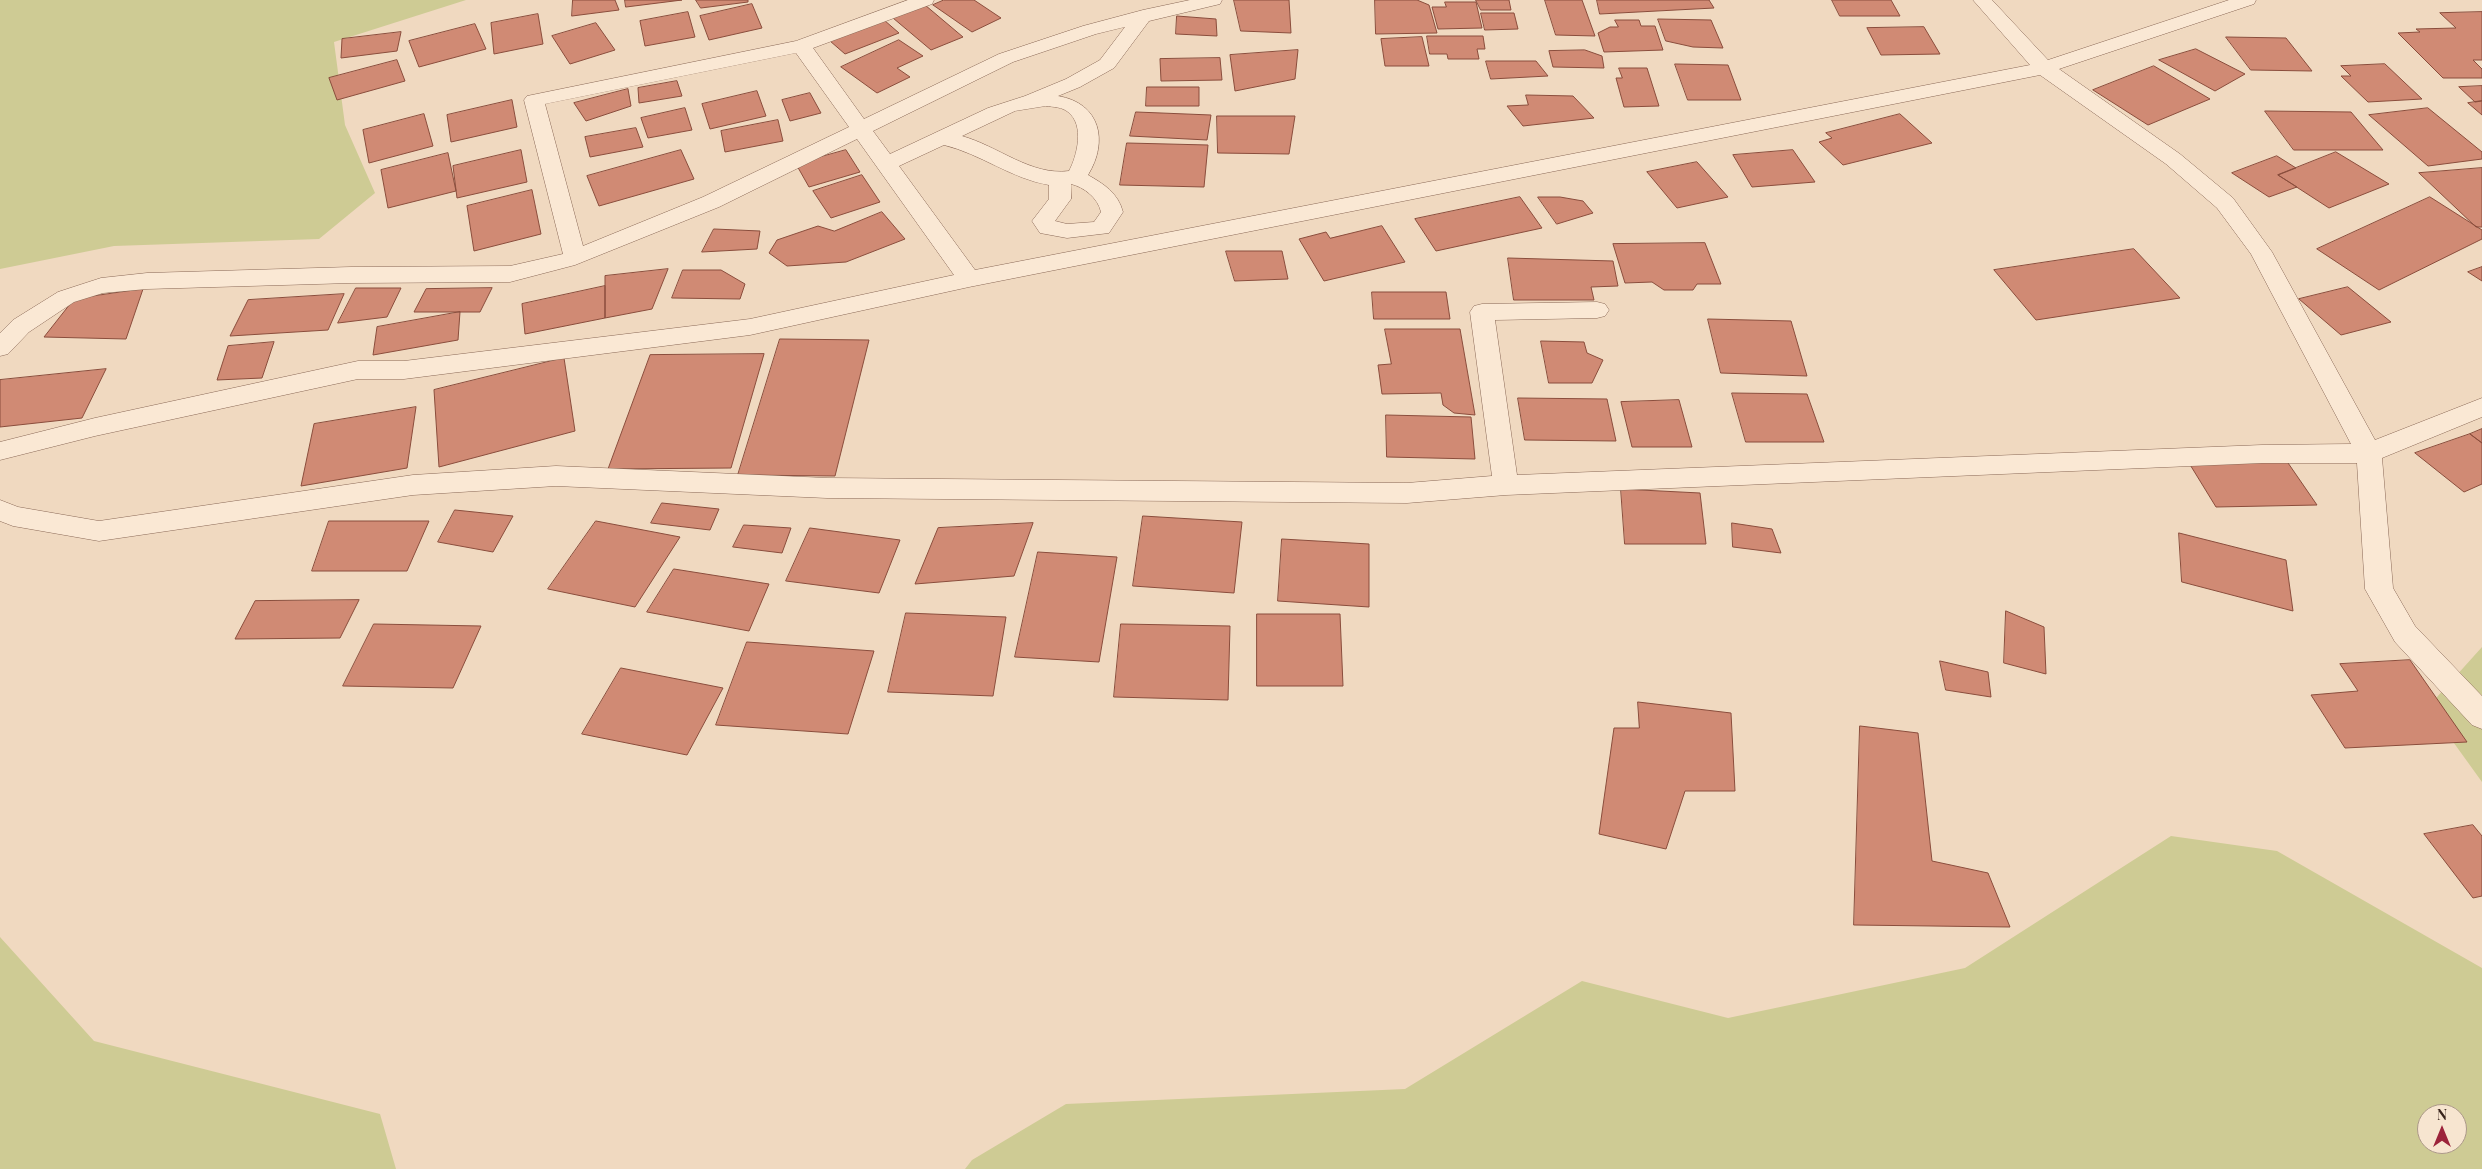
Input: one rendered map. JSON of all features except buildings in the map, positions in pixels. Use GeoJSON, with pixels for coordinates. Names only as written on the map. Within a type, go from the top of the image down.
{"type":"FeatureCollection","features":[{"type":"Feature","properties":{"kind":"street"},"geometry":{"type":"LineString","coordinates":[[575,258],[534,100],[801,46],[925,0]]}},
{"type":"Feature","properties":{"kind":"street"},"geometry":{"type":"LineString","coordinates":[[0,348],[21,326],[66,297],[101,286],[147,281],[351,275],[510,274],[575,258],[711,202],[862,130],[1006,58],[1090,30],[1214,0]]}},
{"type":"Feature","properties":{"kind":"street"},"geometry":{"type":"LineString","coordinates":[[1982,0],[2044,68],[2173,160],[2225,204],[2261,252],[2369,452],[2379,589],[2405,634],[2482,716]]}},
{"type":"Feature","properties":{"kind":"street"},"geometry":{"type":"LineString","coordinates":[[0,451],[95,427],[358,370],[404,370],[750,327],[969,279],[2044,68],[2246,0]]}},
{"type":"Feature","properties":{"kind":"street"},"geometry":{"type":"LineString","coordinates":[[1080,111],[1107,64],[1143,16]]}},
{"type":"Feature","properties":{"kind":"street"},"geometry":{"type":"LineString","coordinates":[[801,46],[969,279]]}},
{"type":"Feature","properties":{"kind":"street"},"geometry":{"type":"LineString","coordinates":[[886,164],[1006,106],[1030,100],[1073,83],[1107,64]]}},
{"type":"Feature","properties":{"kind":"street"},"geometry":{"type":"LineString","coordinates":[[942,138],[980,149],[1032,176],[1068,179],[1086,162],[1086,126],[1080,111],[1071,104],[1048,100],[1030,100]]}},
{"type":"Feature","properties":{"kind":"street"},"geometry":{"type":"LineString","coordinates":[[1506,484],[1482,312],[1597,310]]}},
{"type":"Feature","properties":{"kind":"street"},"geometry":{"type":"LineString","coordinates":[[0,510],[13,516],[99,531],[413,484],[556,476],[836,488],[1407,493],[1506,484],[2262,454],[2369,452],[2482,407]]}},
{"type":"Feature","properties":{"kind":"shaded area"},"geometry":{"type":"Polygon","coordinates":[[[0,0],[466,0],[334,42],[345,125],[375,193],[319,239],[114,246],[0,269],[0,0]]]}},
{"type":"Feature","properties":{"kind":"shaded area"},"geometry":{"type":"Polygon","coordinates":[[[2482,647],[2482,782],[2428,707],[2482,647]]]}},
{"type":"Feature","properties":{"kind":"shaded area"},"geometry":{"type":"Polygon","coordinates":[[[2171,836],[2277,851],[2482,968],[2482,1169],[965,1169],[972,1160],[1066,1104],[1405,1089],[1582,981],[1728,1018],[1965,968],[2171,836]]]}},
{"type":"Feature","properties":{"kind":"shaded area"},"geometry":{"type":"Polygon","coordinates":[[[0,937],[94,1041],[380,1114],[396,1169],[0,1169],[0,937]]]}}]}
